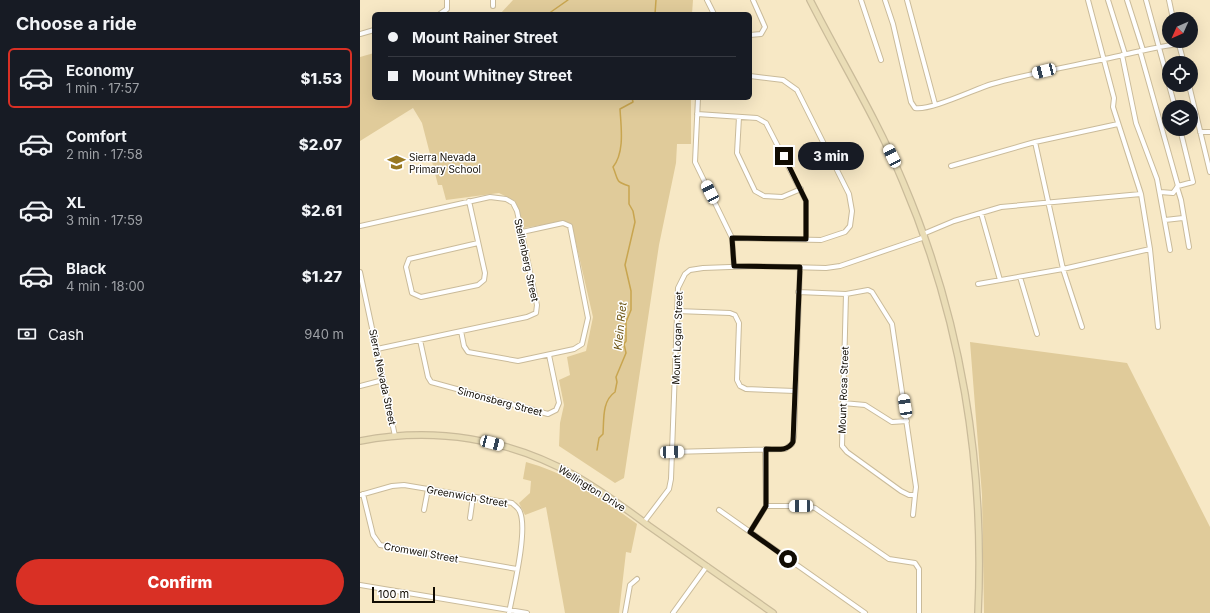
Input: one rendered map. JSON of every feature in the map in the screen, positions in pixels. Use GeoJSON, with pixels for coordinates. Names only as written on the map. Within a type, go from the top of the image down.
{"type":"FeatureCollection","features":[{"type":"Feature","properties":{"kind":"main road"},"geometry":{"type":"LineString","coordinates":[[810,0],[892,156],[924,236],[952,330],[969,413],[978,512],[978,613]]}},
{"type":"Feature","properties":{"kind":"main road","name":"Wellington Drive"},"geometry":{"type":"LineString","coordinates":[[360,441],[395,436],[425,435],[459,437],[516,450],[540,458],[574,475],[644,522],[773,613]]}},
{"type":"Feature","properties":{"kind":"street"},"geometry":{"type":"LineString","coordinates":[[443,12],[447,9],[447,0]]}},
{"type":"Feature","properties":{"kind":"street"},"geometry":{"type":"LineString","coordinates":[[493,0],[493,6]]}},
{"type":"Feature","properties":{"kind":"street"},"geometry":{"type":"LineString","coordinates":[[707,0],[713,12]]}},
{"type":"Feature","properties":{"kind":"street"},"geometry":{"type":"LineString","coordinates":[[752,0],[765,27],[761,34],[752,35]]}},
{"type":"Feature","properties":{"kind":"street"},"geometry":{"type":"LineString","coordinates":[[862,0],[881,60]]}},
{"type":"Feature","properties":{"kind":"street"},"geometry":{"type":"LineString","coordinates":[[885,0],[893,24],[912,105],[919,109],[992,84],[1160,46]]}},
{"type":"Feature","properties":{"kind":"street"},"geometry":{"type":"LineString","coordinates":[[907,0],[935,104]]}},
{"type":"Feature","properties":{"kind":"street"},"geometry":{"type":"LineString","coordinates":[[1088,0],[1114,98],[1113,108],[1141,194],[1150,249],[1158,327]]}},
{"type":"Feature","properties":{"kind":"street"},"geometry":{"type":"LineString","coordinates":[[1108,0],[1123,55],[1136,123],[1144,139],[1160,192],[1170,250]]}},
{"type":"Feature","properties":{"kind":"street"},"geometry":{"type":"LineString","coordinates":[[1127,0],[1142,50],[1181,200],[1189,247]]}},
{"type":"Feature","properties":{"kind":"street"},"geometry":{"type":"LineString","coordinates":[[1146,0],[1162,56]]}},
{"type":"Feature","properties":{"kind":"street"},"geometry":{"type":"LineString","coordinates":[[1168,0],[1171,12]]}},
{"type":"Feature","properties":{"kind":"street"},"geometry":{"type":"LineString","coordinates":[[360,34],[372,31]]}},
{"type":"Feature","properties":{"kind":"street"},"geometry":{"type":"LineString","coordinates":[[732,238],[827,239],[848,229],[852,221],[849,194],[795,88],[777,78],[752,76]]}},
{"type":"Feature","properties":{"kind":"street"},"geometry":{"type":"LineString","coordinates":[[1191,92],[1210,172]]}},
{"type":"Feature","properties":{"kind":"street"},"geometry":{"type":"LineString","coordinates":[[698,100],[695,162],[732,238],[734,266]]}},
{"type":"Feature","properties":{"kind":"street"},"geometry":{"type":"LineString","coordinates":[[697,114],[757,118],[766,123],[806,201],[806,239]]}},
{"type":"Feature","properties":{"kind":"street"},"geometry":{"type":"LineString","coordinates":[[739,117],[737,153],[755,191],[764,196],[782,197],[800,189]]}},
{"type":"Feature","properties":{"kind":"street"},"geometry":{"type":"LineString","coordinates":[[951,166],[1035,142],[1118,124]]}},
{"type":"Feature","properties":{"kind":"street"},"geometry":{"type":"LineString","coordinates":[[1200,132],[1210,132]]}},
{"type":"Feature","properties":{"kind":"street"},"geometry":{"type":"LineString","coordinates":[[1160,192],[1173,193],[1177,186],[1193,182],[1182,136]]}},
{"type":"Feature","properties":{"kind":"street"},"geometry":{"type":"LineString","coordinates":[[1035,142],[1047,203],[1063,269],[1082,327]]}},
{"type":"Feature","properties":{"kind":"street","name":"Mount Logan Street"},"geometry":{"type":"LineString","coordinates":[[644,522],[669,489],[671,479],[678,288],[686,274],[695,269],[734,266],[840,266],[924,236],[954,221],[1001,207],[1141,194]]}},
{"type":"Feature","properties":{"kind":"street","name":"Stellenberg Street"},"geometry":{"type":"LineString","coordinates":[[360,226],[469,201],[499,197],[508,200],[515,207],[522,232],[537,305],[537,311],[527,317],[377,349]]}},
{"type":"Feature","properties":{"kind":"street"},"geometry":{"type":"LineString","coordinates":[[469,201],[485,273],[484,280],[480,284],[421,297],[412,293],[406,267],[409,259],[478,243]]}},
{"type":"Feature","properties":{"kind":"street"},"geometry":{"type":"LineString","coordinates":[[981,213],[1000,280]]}},
{"type":"Feature","properties":{"kind":"street"},"geometry":{"type":"LineString","coordinates":[[1165,220],[1183,218]]}},
{"type":"Feature","properties":{"kind":"street"},"geometry":{"type":"LineString","coordinates":[[461,331],[466,350],[472,354],[518,361],[549,355],[580,346],[584,341],[588,323],[573,234],[570,226],[565,223],[522,232]]}},
{"type":"Feature","properties":{"kind":"street"},"geometry":{"type":"LineString","coordinates":[[978,284],[1063,269],[1150,249]]}},
{"type":"Feature","properties":{"kind":"street"},"geometry":{"type":"LineString","coordinates":[[672,452],[785,449],[792,444],[794,437],[800,267]]}},
{"type":"Feature","properties":{"kind":"street","name":"Sierra Nevada Street"},"geometry":{"type":"LineString","coordinates":[[360,272],[395,436]]}},
{"type":"Feature","properties":{"kind":"street"},"geometry":{"type":"LineString","coordinates":[[1020,277],[1037,334]]}},
{"type":"Feature","properties":{"kind":"street"},"geometry":{"type":"LineString","coordinates":[[798,292],[846,294],[864,290],[870,291],[891,320],[916,487],[913,515]]}},
{"type":"Feature","properties":{"kind":"street","name":"Mount Rosa Street"},"geometry":{"type":"LineString","coordinates":[[846,294],[842,442],[844,449],[901,491],[909,495],[915,495]]}},
{"type":"Feature","properties":{"kind":"street"},"geometry":{"type":"LineString","coordinates":[[677,311],[728,313],[735,315],[739,320],[738,380],[740,386],[746,389],[795,391]]}},
{"type":"Feature","properties":{"kind":"street","name":"Simonsberg Street"},"geometry":{"type":"LineString","coordinates":[[420,340],[428,377],[431,382],[548,414],[556,410],[559,403],[549,355]]}},
{"type":"Feature","properties":{"kind":"street"},"geometry":{"type":"LineString","coordinates":[[360,386],[383,380]]}},
{"type":"Feature","properties":{"kind":"street"},"geometry":{"type":"LineString","coordinates":[[843,403],[866,405],[892,422],[907,421]]}},
{"type":"Feature","properties":{"kind":"street"},"geometry":{"type":"LineString","coordinates":[[750,532],[766,506],[766,449]]}},
{"type":"Feature","properties":{"kind":"street","name":"Greenwich Street"},"geometry":{"type":"LineString","coordinates":[[362,494],[398,485],[512,503],[518,508],[522,526],[509,612]]}},
{"type":"Feature","properties":{"kind":"street"},"geometry":{"type":"LineString","coordinates":[[424,510],[428,489]]}},
{"type":"Feature","properties":{"kind":"street","name":"Cromwell Street"},"geometry":{"type":"LineString","coordinates":[[362,494],[373,535],[380,545],[516,569]]}},
{"type":"Feature","properties":{"kind":"street"},"geometry":{"type":"LineString","coordinates":[[470,518],[473,497]]}},
{"type":"Feature","properties":{"kind":"street"},"geometry":{"type":"LineString","coordinates":[[766,506],[806,506],[815,508],[889,559],[915,563],[918,567],[919,574],[919,613]]}},
{"type":"Feature","properties":{"kind":"street"},"geometry":{"type":"LineString","coordinates":[[719,510],[865,613]]}},
{"type":"Feature","properties":{"kind":"street"},"geometry":{"type":"LineString","coordinates":[[673,613],[707,566]]}},
{"type":"Feature","properties":{"kind":"street"},"geometry":{"type":"LineString","coordinates":[[625,613],[630,585],[637,579]]}},
{"type":"Feature","properties":{"kind":"street"},"geometry":{"type":"LineString","coordinates":[[360,585],[509,612],[527,613]]}},
{"type":"Feature","properties":{"kind":"shaded area"},"geometry":{"type":"Polygon","coordinates":[[[513,0],[693,0],[692,12],[502,12],[513,0]]]}},
{"type":"Feature","properties":{"kind":"shaded area"},"geometry":{"type":"Polygon","coordinates":[[[372,54],[372,100],[691,100],[691,144],[677,144],[676,163],[659,245],[624,478],[615,483],[559,446],[560,423],[564,405],[559,380],[570,375],[567,357],[586,351],[593,317],[572,226],[565,221],[524,228],[515,201],[499,193],[446,200],[442,185],[438,185],[422,123],[413,108],[360,141],[360,57],[372,54]]]}},
{"type":"Feature","properties":{"kind":"shaded area"},"geometry":{"type":"Polygon","coordinates":[[[970,342],[1127,363],[1210,527],[1210,613],[984,613],[982,495],[970,342]]]}},
{"type":"Feature","properties":{"kind":"shaded area"},"geometry":{"type":"Polygon","coordinates":[[[526,462],[557,473],[571,480],[598,496],[637,524],[631,553],[626,552],[619,613],[565,613],[546,507],[525,515],[519,503],[530,493],[531,481],[523,479],[526,462]]]}},
{"type":"Feature","properties":{"kind":"waterway"},"geometry":{"type":"LineString","coordinates":[[551,12],[568,0]]}},
{"type":"Feature","properties":{"kind":"waterway","name":"Klein Riet"},"geometry":{"type":"LineString","coordinates":[[655,12],[656,0]]}},
{"type":"Feature","properties":{"kind":"waterway","name":"Klein Riet"},"geometry":{"type":"LineString","coordinates":[[597,450],[599,438],[603,434],[604,411],[608,400],[615,392],[617,382],[616,377],[626,353],[624,344],[626,341],[626,322],[631,310],[631,291],[625,265],[635,222],[633,211],[629,204],[629,186],[619,182],[613,167],[617,161],[621,147],[620,109],[633,102],[632,100]]}},
{"type":"Feature","properties":{"kind":"place","name":"Sierra Nevada Primary School"},"geometry":{"type":"Point","coordinates":[396,163]}},
{"type":"Feature","properties":{"kind":"route"},"geometry":{"type":"LineString","coordinates":[[784,156],[806,201],[806,239],[732,238],[734,266],[800,267],[794,437],[790,447],[785,449],[766,449],[767,502],[765,510],[750,532],[788,559]]}}]}
